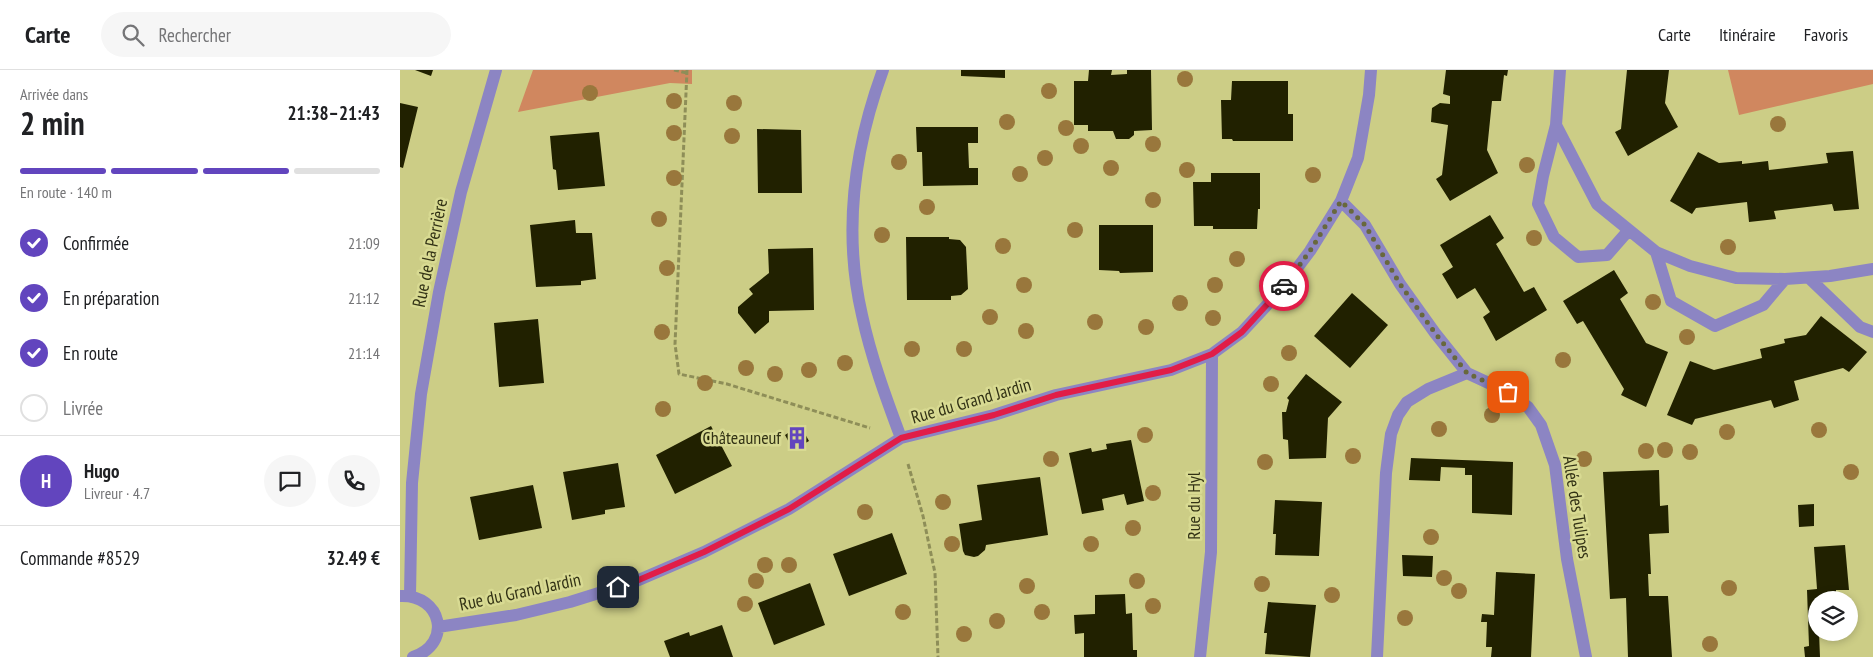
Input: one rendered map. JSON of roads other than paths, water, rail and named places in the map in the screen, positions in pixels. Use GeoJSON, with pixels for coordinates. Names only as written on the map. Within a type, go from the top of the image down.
{"type":"FeatureCollection","features":[{"type":"Feature","properties":{"kind":"street","name":"Rue de la Perrière"},"geometry":{"type":"LineString","coordinates":[[405,596],[412,483],[421,394],[439,292],[461,192],[496,70]]}},
{"type":"Feature","properties":{"kind":"street"},"geometry":{"type":"LineString","coordinates":[[883,70],[870,104],[856,170],[852,218],[854,265],[862,315],[879,377],[901,438]]}},
{"type":"Feature","properties":{"kind":"street","name":"Rue du Grand Jardin"},"geometry":{"type":"LineString","coordinates":[[438,627],[552,606],[634,582],[704,552],[789,509],[901,438],[994,415],[1056,395],[1171,370],[1212,354],[1242,332],[1280,291],[1310,251],[1341,201],[1358,158],[1369,96],[1371,70]]}},
{"type":"Feature","properties":{"kind":"street"},"geometry":{"type":"LineString","coordinates":[[1560,70],[1556,125],[1538,204],[1554,237],[1578,257],[1607,255],[1628,231]]}},
{"type":"Feature","properties":{"kind":"street"},"geometry":{"type":"LineString","coordinates":[[1556,125],[1597,204],[1656,252],[1690,266],[1736,278],[1809,278],[1873,269]]}},
{"type":"Feature","properties":{"kind":"street","name":"Allée des Tulipes"},"geometry":{"type":"LineString","coordinates":[[1341,201],[1365,225],[1400,284],[1435,333],[1467,373],[1508,392],[1528,407],[1541,425],[1556,464],[1567,559],[1586,657]]}},
{"type":"Feature","properties":{"kind":"street"},"geometry":{"type":"LineString","coordinates":[[1656,252],[1671,301],[1715,326],[1763,305],[1785,279]]}},
{"type":"Feature","properties":{"kind":"street"},"geometry":{"type":"LineString","coordinates":[[1809,278],[1860,327],[1873,332]]}},
{"type":"Feature","properties":{"kind":"street","name":"Rue du Hyl"},"geometry":{"type":"LineString","coordinates":[[1200,657],[1211,552],[1212,354]]}},
{"type":"Feature","properties":{"kind":"street"},"geometry":{"type":"LineString","coordinates":[[1377,657],[1386,473],[1391,434],[1398,415],[1407,402],[1428,389],[1467,373]]}},
{"type":"Feature","properties":{"kind":"street"},"geometry":{"type":"LineString","coordinates":[[405,596],[422,599],[430,606],[436,616],[438,627],[434,643],[423,654],[413,657]]}},
{"type":"Feature","properties":{"kind":"place","name":"Châteauneuf"},"geometry":{"type":"Point","coordinates":[797,438]}}]}
